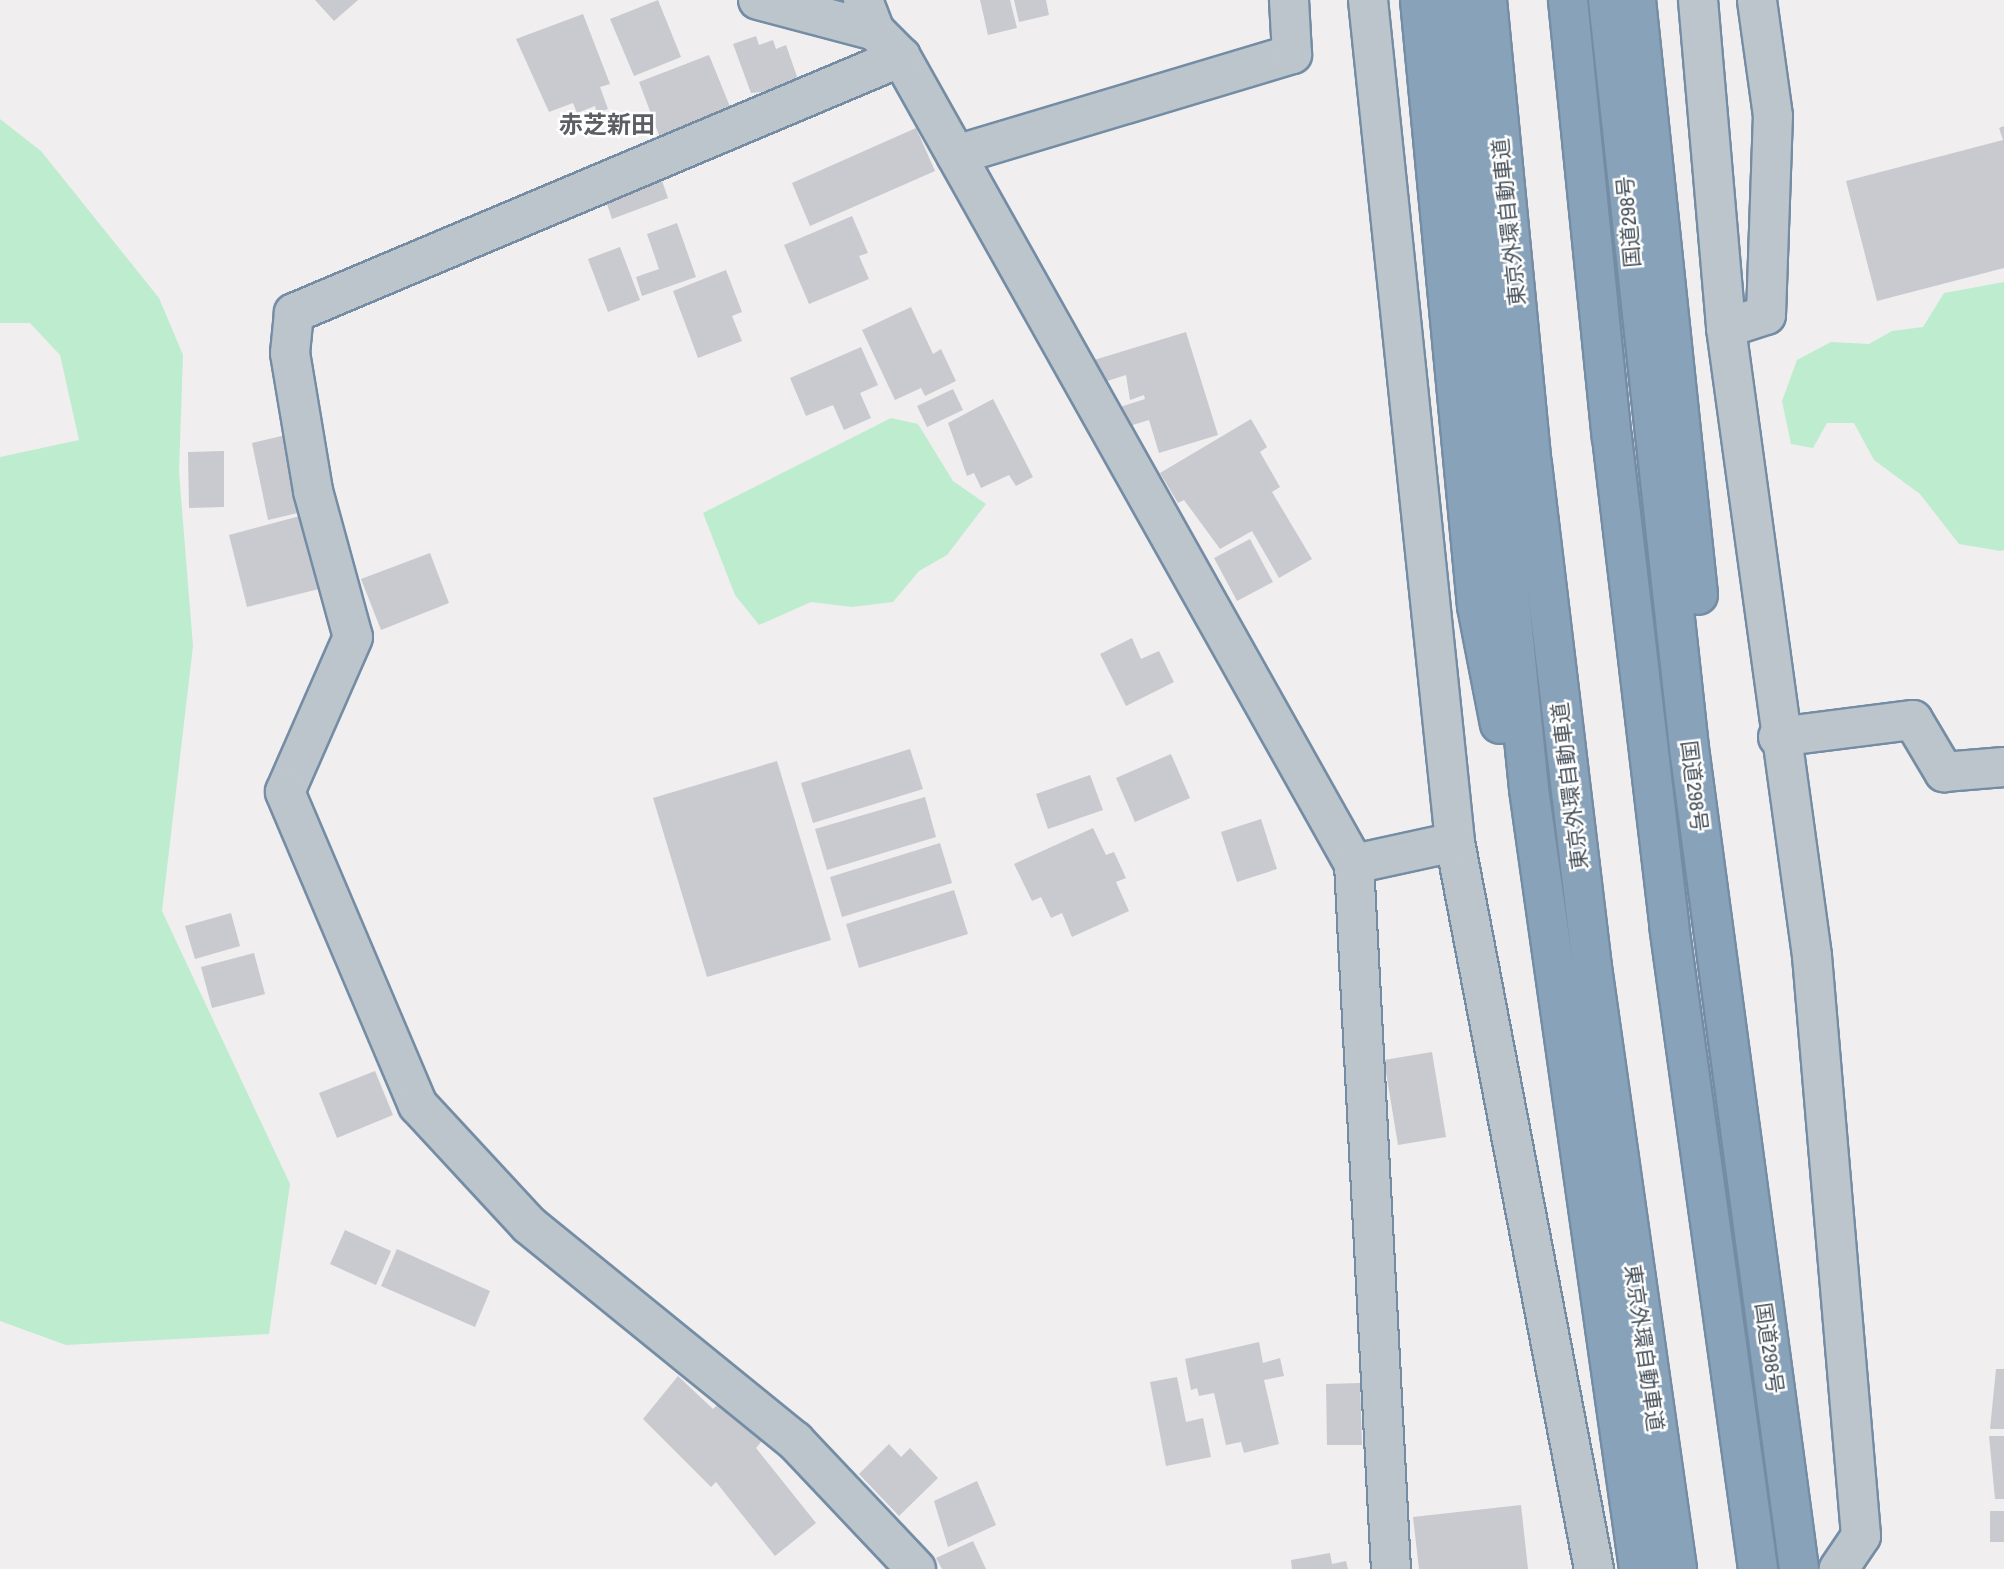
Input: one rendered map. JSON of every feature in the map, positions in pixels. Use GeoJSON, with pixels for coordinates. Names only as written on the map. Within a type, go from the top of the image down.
{"type":"FeatureCollection","features":[{"type":"Feature","properties":{"kind":"highway"},"geometry":{"type":"LineString","coordinates":[[1420,0],[1477,606],[1566,1060]]}},
{"type":"Feature","properties":{"kind":"highway"},"geometry":{"type":"LineString","coordinates":[[1450,0],[1529,789],[1639,1569]]}},
{"type":"Feature","properties":{"kind":"highway","name":"東京外環自動車道"},"geometry":{"type":"LineString","coordinates":[[1487,0],[1532,464],[1591,967],[1677,1569]]}},
{"type":"Feature","properties":{"kind":"highway"},"geometry":{"type":"LineString","coordinates":[[1568,0],[1612,437],[1670,925],[1758,1569]]}},
{"type":"Feature","properties":{"kind":"highway","name":"国道298号"},"geometry":{"type":"LineString","coordinates":[[1608,0],[1689,748],[1799,1569]]}},
{"type":"Feature","properties":{"kind":"highway"},"geometry":{"type":"LineString","coordinates":[[1636,0],[1743,1006],[1766,1322]]}},
{"type":"Feature","properties":{"kind":"street"},"geometry":{"type":"LineString","coordinates":[[758,0],[873,18],[956,155],[1354,864],[1391,1569]]}},
{"type":"Feature","properties":{"kind":"street"},"geometry":{"type":"LineString","coordinates":[[956,155],[1292,54],[1289,0]]}},
{"type":"Feature","properties":{"kind":"street"},"geometry":{"type":"LineString","coordinates":[[1368,0],[1455,842],[1594,1569]]}},
{"type":"Feature","properties":{"kind":"street"},"geometry":{"type":"LineString","coordinates":[[1698,0],[1726,328],[1778,737],[1812,956],[1861,1536],[1839,1569]]}},
{"type":"Feature","properties":{"kind":"street"},"geometry":{"type":"LineString","coordinates":[[1726,328],[1766,316],[1773,116],[1757,0]]}},
{"type":"Feature","properties":{"kind":"street"},"geometry":{"type":"LineString","coordinates":[[873,18],[294,313],[290,353],[313,491],[353,637],[285,792],[418,1105],[529,1225],[795,1441],[916,1569]]}},
{"type":"Feature","properties":{"kind":"street"},"geometry":{"type":"LineString","coordinates":[[1778,737],[1913,720],[1944,772],[2004,767]]}},
{"type":"Feature","properties":{"kind":"street"},"geometry":{"type":"LineString","coordinates":[[1354,864],[1455,842]]}},
{"type":"Feature","properties":{"kind":"green space"},"geometry":{"type":"Polygon","coordinates":[[[0,119],[41,151],[159,298],[183,355],[179,472],[193,646],[162,911],[290,1184],[269,1334],[66,1345],[0,1321],[0,457],[79,440],[60,355],[30,323],[0,323],[0,119]]]}},
{"type":"Feature","properties":{"kind":"green space"},"geometry":{"type":"Polygon","coordinates":[[[2004,282],[2004,550],[2001,551],[1959,544],[1920,494],[1874,460],[1854,423],[1827,423],[1813,448],[1791,444],[1782,401],[1797,360],[1831,342],[1869,344],[1892,331],[1923,327],[1944,293],[2004,282]]]}},
{"type":"Feature","properties":{"kind":"green space"},"geometry":{"type":"Polygon","coordinates":[[[891,418],[918,424],[953,481],[986,504],[947,555],[919,571],[893,602],[852,607],[811,602],[759,625],[735,595],[703,513],[891,418]]]}},
{"type":"Feature","properties":{"kind":"building"},"geometry":{"type":"Polygon","coordinates":[[[315,0],[358,0],[334,21],[315,0]]]}},
{"type":"Feature","properties":{"kind":"building"},"geometry":{"type":"Polygon","coordinates":[[[658,0],[681,57],[634,76],[610,19],[658,0]]]}},
{"type":"Feature","properties":{"kind":"building"},"geometry":{"type":"Polygon","coordinates":[[[980,0],[1010,0],[1017,28],[988,35],[980,0]]]}},
{"type":"Feature","properties":{"kind":"building"},"geometry":{"type":"Polygon","coordinates":[[[1014,0],[1046,0],[1049,15],[1019,22],[1014,0]]]}},
{"type":"Feature","properties":{"kind":"building"},"geometry":{"type":"Polygon","coordinates":[[[583,14],[610,84],[600,87],[608,109],[597,113],[595,106],[577,113],[573,103],[549,112],[516,39],[583,14]]]}},
{"type":"Feature","properties":{"kind":"building"},"geometry":{"type":"Polygon","coordinates":[[[756,36],[759,45],[773,40],[776,49],[786,45],[801,88],[751,93],[733,44],[756,36]]]}},
{"type":"Feature","properties":{"kind":"building"},"geometry":{"type":"Polygon","coordinates":[[[709,55],[731,109],[681,127],[684,135],[662,143],[639,82],[709,55]]]}},
{"type":"Feature","properties":{"kind":"building"},"geometry":{"type":"Polygon","coordinates":[[[2004,126],[2004,268],[1877,301],[1846,181],[2003,140],[1999,128],[2004,126]]]}},
{"type":"Feature","properties":{"kind":"building"},"geometry":{"type":"Polygon","coordinates":[[[916,128],[935,171],[810,226],[792,183],[916,128]]]}},
{"type":"Feature","properties":{"kind":"building"},"geometry":{"type":"Polygon","coordinates":[[[660,175],[668,198],[612,219],[604,195],[660,175]]]}},
{"type":"Feature","properties":{"kind":"building"},"geometry":{"type":"Polygon","coordinates":[[[852,216],[868,253],[859,256],[869,279],[809,304],[784,245],[852,216]]]}},
{"type":"Feature","properties":{"kind":"building"},"geometry":{"type":"Polygon","coordinates":[[[677,223],[696,277],[642,296],[636,277],[659,269],[647,234],[677,223]]]}},
{"type":"Feature","properties":{"kind":"building"},"geometry":{"type":"Polygon","coordinates":[[[620,247],[640,300],[608,312],[588,259],[620,247]]]}},
{"type":"Feature","properties":{"kind":"building"},"geometry":{"type":"Polygon","coordinates":[[[726,270],[742,312],[732,316],[742,341],[698,358],[673,291],[726,270]]]}},
{"type":"Feature","properties":{"kind":"building"},"geometry":{"type":"Polygon","coordinates":[[[911,307],[933,354],[941,349],[956,381],[925,396],[921,388],[895,400],[862,330],[911,307]]]}},
{"type":"Feature","properties":{"kind":"building"},"geometry":{"type":"Polygon","coordinates":[[[1186,332],[1218,435],[1159,453],[1149,420],[1126,427],[1120,407],[1145,399],[1144,395],[1130,400],[1126,375],[1101,383],[1094,360],[1186,332]]]}},
{"type":"Feature","properties":{"kind":"building"},"geometry":{"type":"Polygon","coordinates":[[[861,347],[878,385],[860,393],[871,418],[844,430],[833,405],[806,416],[790,378],[861,347]]]}},
{"type":"Feature","properties":{"kind":"building"},"geometry":{"type":"Polygon","coordinates":[[[953,389],[963,410],[927,427],[917,406],[953,389]]]}},
{"type":"Feature","properties":{"kind":"building"},"geometry":{"type":"Polygon","coordinates":[[[993,399],[1033,477],[1016,486],[1009,475],[981,488],[974,473],[967,476],[948,423],[993,399]]]}},
{"type":"Feature","properties":{"kind":"building"},"geometry":{"type":"Polygon","coordinates":[[[1251,419],[1267,447],[1260,452],[1280,487],[1272,492],[1312,559],[1279,578],[1252,531],[1220,549],[1184,500],[1178,503],[1160,473],[1251,419]]]}},
{"type":"Feature","properties":{"kind":"building"},"geometry":{"type":"Polygon","coordinates":[[[286,435],[302,512],[268,520],[252,443],[286,435]]]}},
{"type":"Feature","properties":{"kind":"building"},"geometry":{"type":"Polygon","coordinates":[[[224,451],[224,507],[189,508],[188,452],[224,451]]]}},
{"type":"Feature","properties":{"kind":"building"},"geometry":{"type":"Polygon","coordinates":[[[300,516],[319,589],[247,607],[229,535],[300,516]]]}},
{"type":"Feature","properties":{"kind":"building"},"geometry":{"type":"Polygon","coordinates":[[[1250,539],[1273,582],[1237,601],[1214,558],[1250,539]]]}},
{"type":"Feature","properties":{"kind":"building"},"geometry":{"type":"Polygon","coordinates":[[[430,553],[449,603],[381,630],[361,579],[430,553]]]}},
{"type":"Feature","properties":{"kind":"building"},"geometry":{"type":"Polygon","coordinates":[[[1132,638],[1141,659],[1159,651],[1174,682],[1126,706],[1100,654],[1132,638]]]}},
{"type":"Feature","properties":{"kind":"building"},"geometry":{"type":"Polygon","coordinates":[[[910,749],[923,789],[813,823],[801,783],[910,749]]]}},
{"type":"Feature","properties":{"kind":"building"},"geometry":{"type":"Polygon","coordinates":[[[1171,754],[1190,798],[1135,822],[1116,778],[1171,754]]]}},
{"type":"Feature","properties":{"kind":"building"},"geometry":{"type":"Polygon","coordinates":[[[777,761],[831,940],[707,977],[653,798],[777,761]]]}},
{"type":"Feature","properties":{"kind":"building"},"geometry":{"type":"Polygon","coordinates":[[[1090,775],[1103,810],[1048,829],[1036,794],[1090,775]]]}},
{"type":"Feature","properties":{"kind":"building"},"geometry":{"type":"Polygon","coordinates":[[[925,797],[936,837],[827,870],[815,829],[925,797]]]}},
{"type":"Feature","properties":{"kind":"building"},"geometry":{"type":"Polygon","coordinates":[[[1261,819],[1277,869],[1237,882],[1221,832],[1261,819]]]}},
{"type":"Feature","properties":{"kind":"building"},"geometry":{"type":"Polygon","coordinates":[[[1093,828],[1106,855],[1114,852],[1126,878],[1116,882],[1129,911],[1072,937],[1062,913],[1051,918],[1041,897],[1032,901],[1014,864],[1093,828]]]}},
{"type":"Feature","properties":{"kind":"building"},"geometry":{"type":"Polygon","coordinates":[[[940,843],[952,883],[842,917],[830,877],[940,843]]]}},
{"type":"Feature","properties":{"kind":"building"},"geometry":{"type":"Polygon","coordinates":[[[954,890],[968,934],[859,968],[846,924],[954,890]]]}},
{"type":"Feature","properties":{"kind":"building"},"geometry":{"type":"Polygon","coordinates":[[[231,913],[240,946],[195,959],[185,926],[231,913]]]}},
{"type":"Feature","properties":{"kind":"building"},"geometry":{"type":"Polygon","coordinates":[[[254,953],[265,994],[212,1008],[201,967],[254,953]]]}},
{"type":"Feature","properties":{"kind":"building"},"geometry":{"type":"Polygon","coordinates":[[[1432,1052],[1446,1137],[1398,1145],[1384,1060],[1432,1052]]]}},
{"type":"Feature","properties":{"kind":"building"},"geometry":{"type":"Polygon","coordinates":[[[375,1071],[393,1115],[337,1138],[319,1093],[375,1071]]]}},
{"type":"Feature","properties":{"kind":"building"},"geometry":{"type":"Polygon","coordinates":[[[345,1230],[391,1251],[376,1285],[330,1264],[345,1230]]]}},
{"type":"Feature","properties":{"kind":"building"},"geometry":{"type":"Polygon","coordinates":[[[397,1249],[490,1291],[475,1327],[381,1286],[397,1249]]]}},
{"type":"Feature","properties":{"kind":"building"},"geometry":{"type":"Polygon","coordinates":[[[1259,1342],[1263,1363],[1280,1358],[1284,1376],[1264,1380],[1279,1444],[1244,1453],[1241,1442],[1226,1445],[1214,1393],[1199,1396],[1197,1388],[1191,1390],[1185,1359],[1259,1342]]]}},
{"type":"Feature","properties":{"kind":"building"},"geometry":{"type":"Polygon","coordinates":[[[1996,1369],[2004,1369],[2004,1429],[1990,1429],[1996,1369]]]}},
{"type":"Feature","properties":{"kind":"building"},"geometry":{"type":"Polygon","coordinates":[[[678,1376],[713,1409],[726,1396],[767,1435],[756,1448],[816,1523],[775,1556],[716,1482],[711,1487],[643,1419],[678,1376]]]}},
{"type":"Feature","properties":{"kind":"building"},"geometry":{"type":"Polygon","coordinates":[[[1177,1377],[1186,1422],[1203,1418],[1211,1457],[1166,1466],[1150,1382],[1177,1377]]]}},
{"type":"Feature","properties":{"kind":"building"},"geometry":{"type":"Polygon","coordinates":[[[1360,1383],[1362,1445],[1327,1445],[1326,1384],[1360,1383]]]}},
{"type":"Feature","properties":{"kind":"building"},"geometry":{"type":"Polygon","coordinates":[[[1989,1436],[2004,1436],[2004,1499],[1995,1499],[1989,1436]]]}},
{"type":"Feature","properties":{"kind":"building"},"geometry":{"type":"Polygon","coordinates":[[[889,1444],[901,1457],[910,1448],[938,1478],[899,1516],[859,1474],[889,1444]]]}},
{"type":"Feature","properties":{"kind":"building"},"geometry":{"type":"Polygon","coordinates":[[[977,1481],[996,1525],[948,1547],[934,1501],[977,1481]]]}},
{"type":"Feature","properties":{"kind":"building"},"geometry":{"type":"Polygon","coordinates":[[[1521,1505],[1528,1569],[1419,1569],[1413,1517],[1521,1505]]]}},
{"type":"Feature","properties":{"kind":"building"},"geometry":{"type":"Polygon","coordinates":[[[1990,1511],[2004,1511],[2004,1542],[1990,1542],[1990,1511]]]}},
{"type":"Feature","properties":{"kind":"building"},"geometry":{"type":"Polygon","coordinates":[[[973,1541],[986,1569],[942,1569],[936,1558],[973,1541]]]}},
{"type":"Feature","properties":{"kind":"building"},"geometry":{"type":"Polygon","coordinates":[[[1330,1553],[1332,1564],[1346,1561],[1348,1569],[1292,1569],[1291,1560],[1330,1553]]]}},
{"type":"Feature","properties":{"kind":"district","name":"赤芝新田"},"geometry":{"type":"Point","coordinates":[607,125]}}]}
